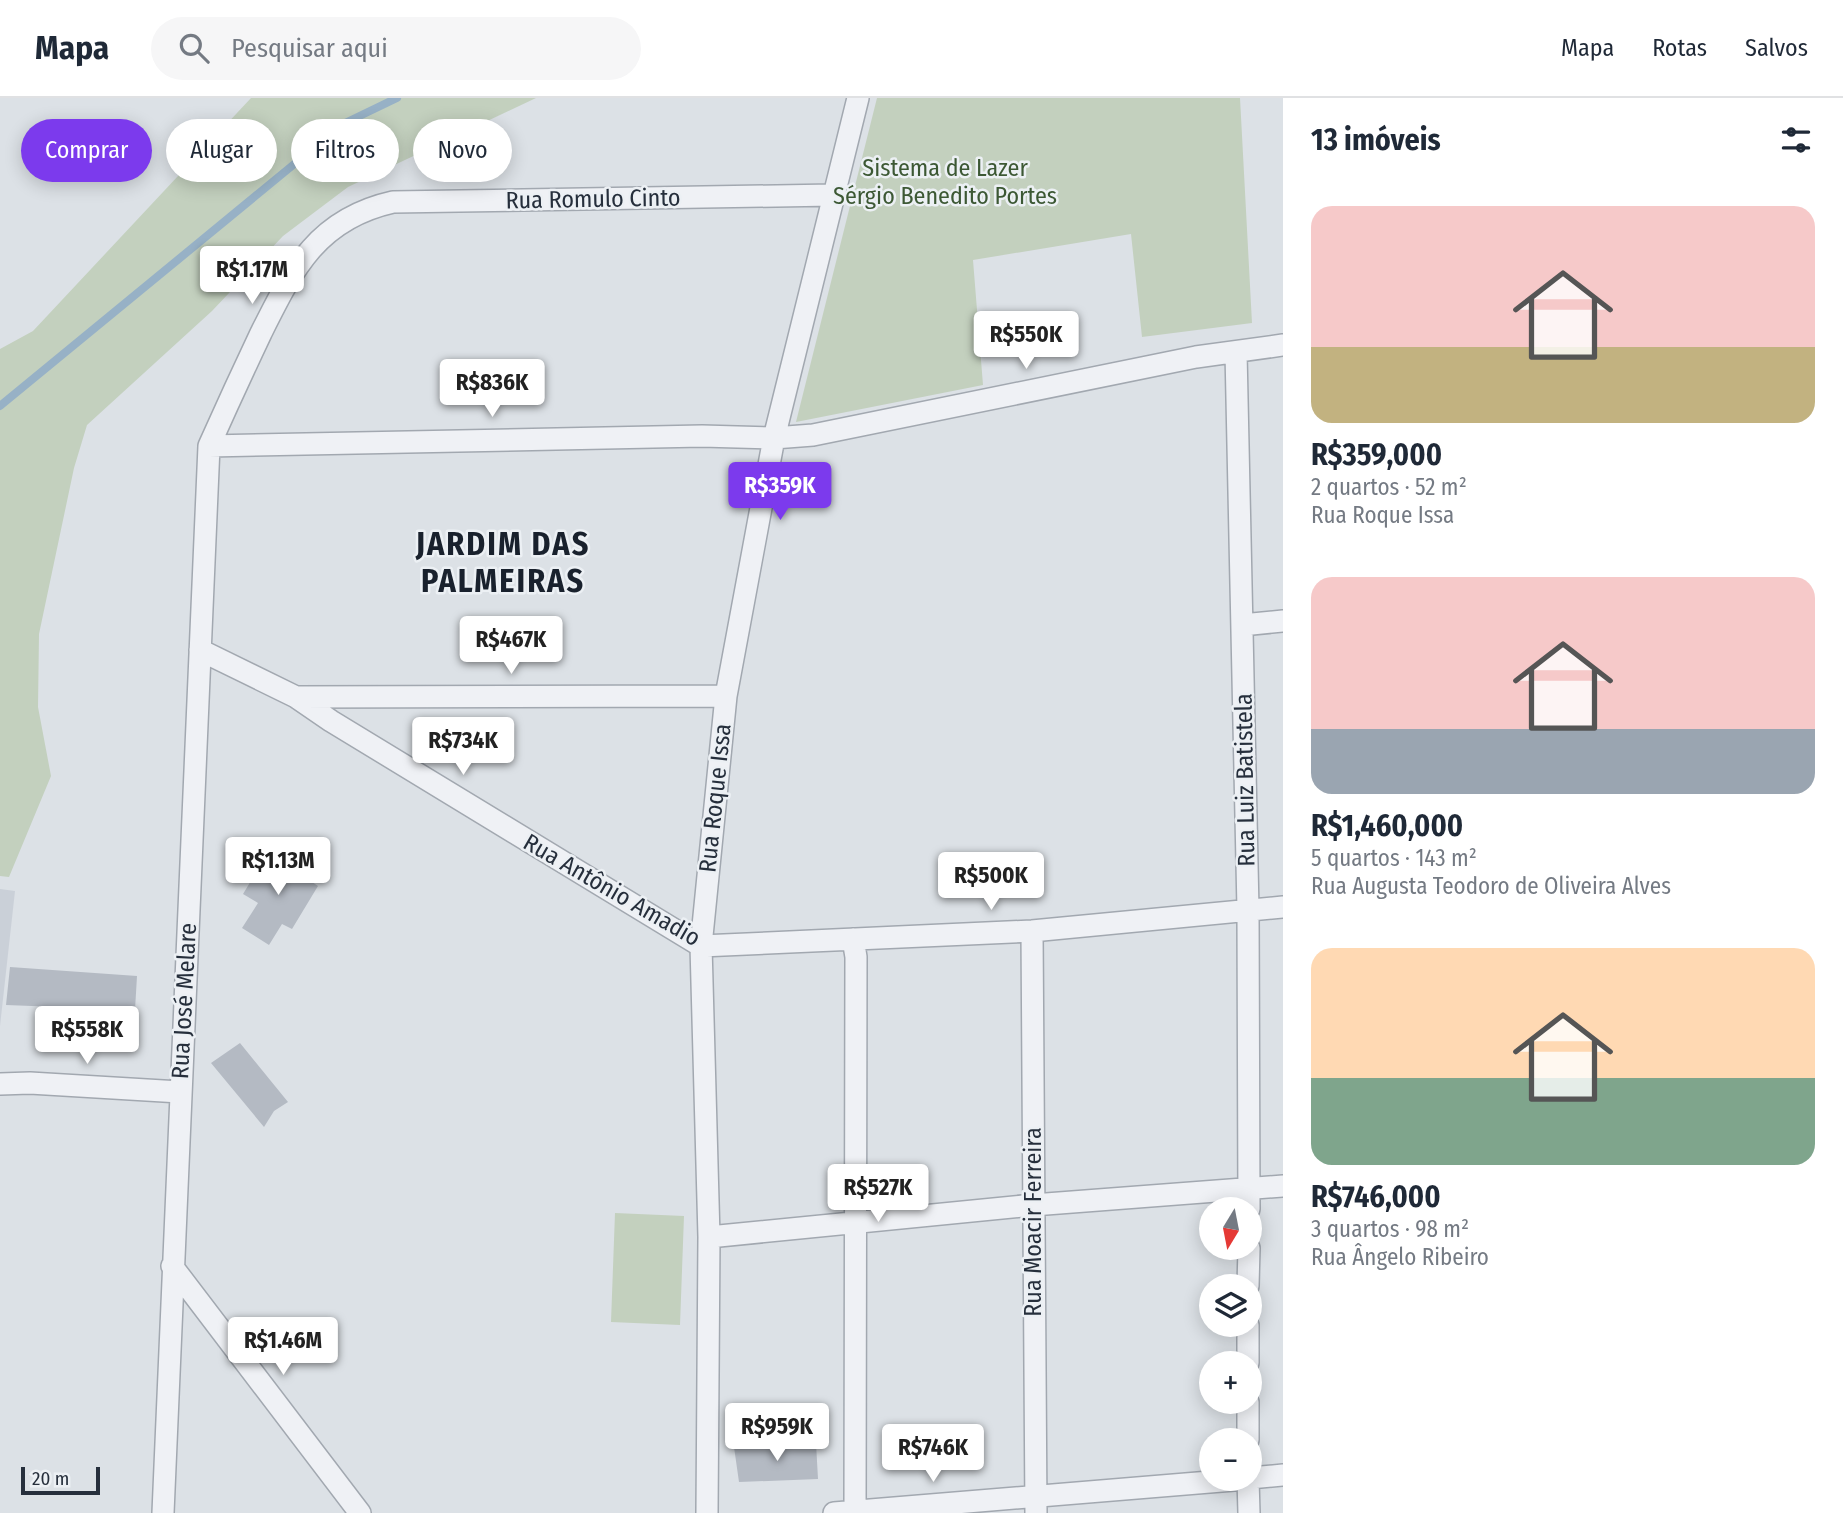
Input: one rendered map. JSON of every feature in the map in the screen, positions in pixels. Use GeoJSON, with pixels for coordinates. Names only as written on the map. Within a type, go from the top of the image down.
{"type":"FeatureCollection","features":[{"type":"Feature","properties":{"kind":"street","name":"Rua Roque Issa"},"geometry":{"type":"LineString","coordinates":[[707,1513],[709,1237],[701,946],[726,696],[774,438],[859,98]]}},
{"type":"Feature","properties":{"kind":"street","name":"Rua Romulo Cinto"},"geometry":{"type":"LineString","coordinates":[[209,446],[221,414],[299,261],[334,226],[354,214],[393,202],[834,195]]}},
{"type":"Feature","properties":{"kind":"street"},"geometry":{"type":"LineString","coordinates":[[209,446],[688,436],[774,438],[813,435],[1196,357],[1283,345]]}},
{"type":"Feature","properties":{"kind":"street","name":"Rua Luiz Batistela"},"geometry":{"type":"LineString","coordinates":[[1236,352],[1248,910],[1249,1197]]}},
{"type":"Feature","properties":{"kind":"street","name":"Rua José Melare"},"geometry":{"type":"LineString","coordinates":[[163,1513],[209,446]]}},
{"type":"Feature","properties":{"kind":"street"},"geometry":{"type":"LineString","coordinates":[[1241,625],[1283,621]]}},
{"type":"Feature","properties":{"kind":"street","name":"Rua Antônio Amadio"},"geometry":{"type":"LineString","coordinates":[[200,650],[296,697],[331,721],[701,946],[1032,931],[1283,907]]}},
{"type":"Feature","properties":{"kind":"street"},"geometry":{"type":"LineString","coordinates":[[296,697],[726,696]]}},
{"type":"Feature","properties":{"kind":"street","name":"Rua Moacir Ferreira"},"geometry":{"type":"LineString","coordinates":[[1032,931],[1036,1505]]}},
{"type":"Feature","properties":{"kind":"street"},"geometry":{"type":"LineString","coordinates":[[853,939],[856,957],[856,1224],[848,1512],[1036,1505],[1199,1485]]}},
{"type":"Feature","properties":{"kind":"street"},"geometry":{"type":"LineString","coordinates":[[0,1084],[30,1083],[180,1092]]}},
{"type":"Feature","properties":{"kind":"street"},"geometry":{"type":"LineString","coordinates":[[1254,1197],[1283,1186]]}},
{"type":"Feature","properties":{"kind":"street"},"geometry":{"type":"LineString","coordinates":[[709,1237],[1033,1205],[1199,1200]]}},
{"type":"Feature","properties":{"kind":"street"},"geometry":{"type":"LineString","coordinates":[[172,1266],[360,1513]]}},
{"type":"Feature","properties":{"kind":"street"},"geometry":{"type":"LineString","coordinates":[[1262,1477],[1283,1475]]}},
{"type":"Feature","properties":{"kind":"street"},"geometry":{"type":"LineString","coordinates":[[1248,1491],[1249,1513]]}},
{"type":"Feature","properties":{"kind":"shaded area"},"geometry":{"type":"Polygon","coordinates":[[[0,889],[15,891],[0,1026],[0,889]]]}},
{"type":"Feature","properties":{"kind":"green space"},"geometry":{"type":"Polygon","coordinates":[[[251,98],[536,98],[492,119],[413,119],[413,156],[399,163],[399,119],[291,119],[291,182],[359,182],[283,236],[212,311],[87,425],[74,468],[39,634],[38,707],[51,776],[9,877],[0,876],[0,349],[33,331],[172,182],[277,182],[277,119],[231,119],[251,98]]]}},
{"type":"Feature","properties":{"kind":"green space","name":"Sistema de Lazer Sérgio Benedito Portes"},"geometry":{"type":"Polygon","coordinates":[[[877,98],[1240,98],[1252,323],[1142,337],[1131,234],[973,260],[983,385],[796,422],[877,98]]]}},
{"type":"Feature","properties":{"kind":"green space"},"geometry":{"type":"Polygon","coordinates":[[[615,1213],[684,1216],[680,1325],[611,1322],[615,1213]]]}},
{"type":"Feature","properties":{"kind":"building"},"geometry":{"type":"Polygon","coordinates":[[[289,855],[311,869],[306,878],[318,886],[292,929],[282,924],[269,945],[242,928],[258,903],[243,894],[266,856],[282,866],[289,855]]]}},
{"type":"Feature","properties":{"kind":"building"},"geometry":{"type":"Polygon","coordinates":[[[10,967],[137,976],[135,1010],[6,1005],[10,967]]]}},
{"type":"Feature","properties":{"kind":"building"},"geometry":{"type":"Polygon","coordinates":[[[240,1043],[288,1102],[274,1111],[264,1127],[211,1063],[240,1043]]]}},
{"type":"Feature","properties":{"kind":"building"},"geometry":{"type":"Polygon","coordinates":[[[816,1443],[818,1479],[739,1482],[734,1447],[816,1443]]]}},
{"type":"Feature","properties":{"kind":"waterway"},"geometry":{"type":"LineString","coordinates":[[0,406],[343,124],[397,98]]}},
{"type":"Feature","properties":{"kind":"district","name":"JARDIM DAS PALMEIRAS"},"geometry":{"type":"Point","coordinates":[503,562]}}]}
